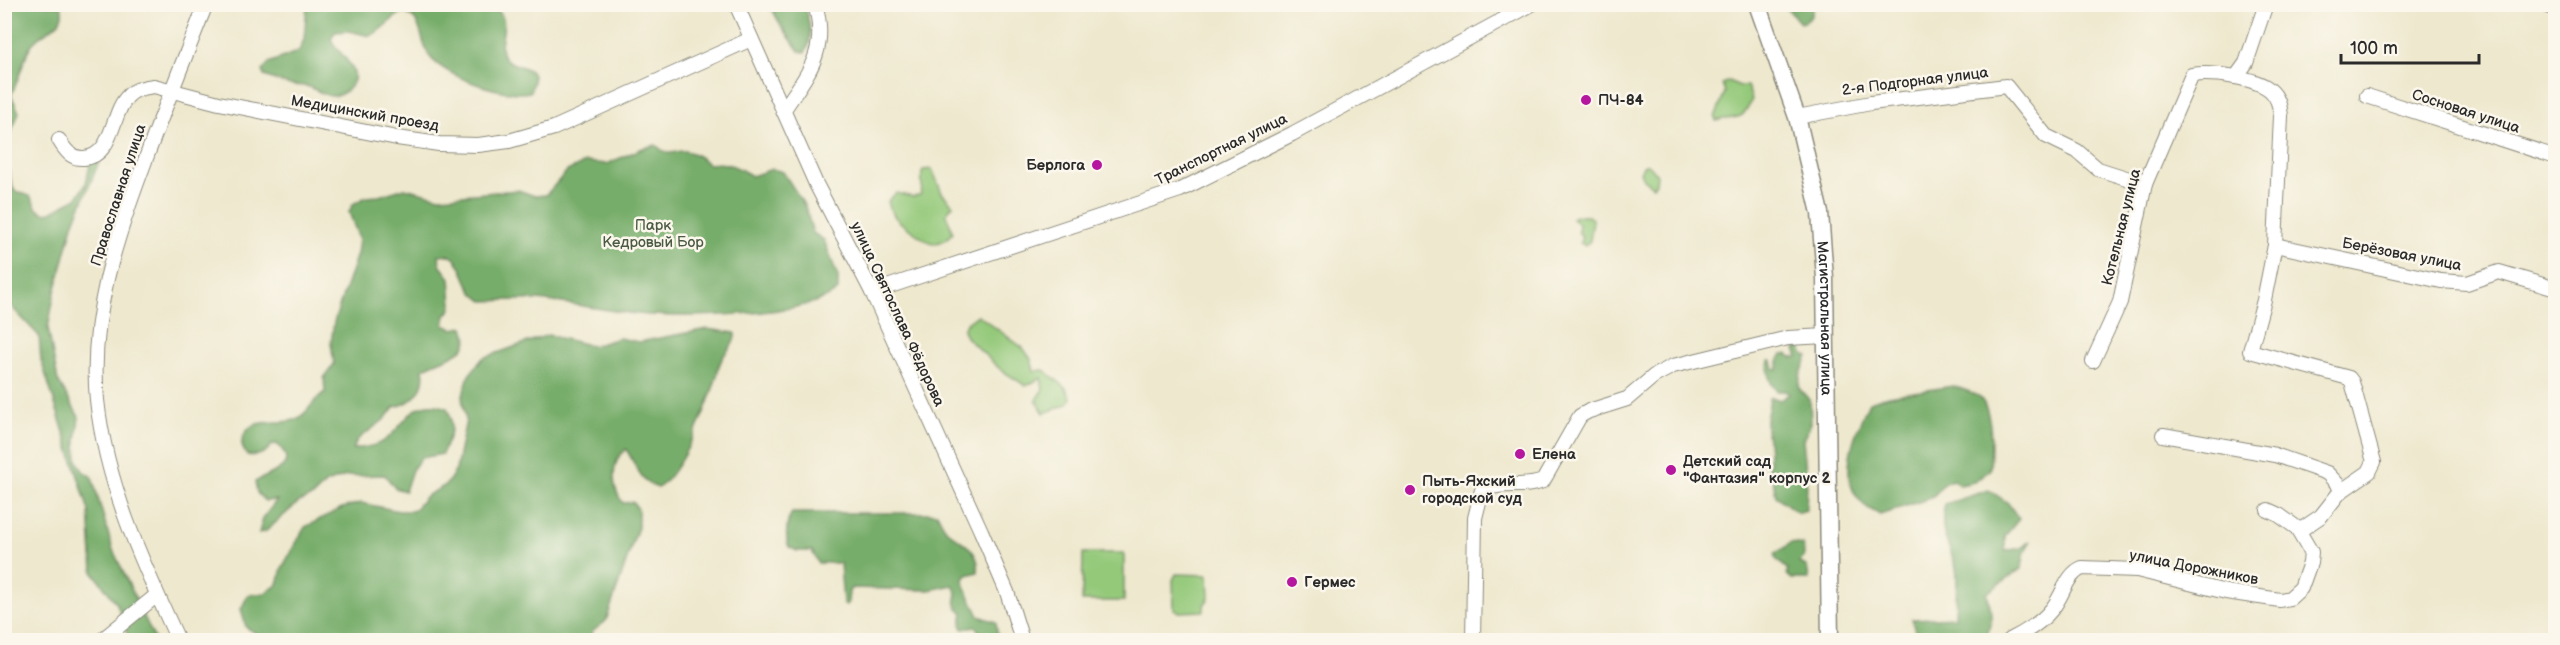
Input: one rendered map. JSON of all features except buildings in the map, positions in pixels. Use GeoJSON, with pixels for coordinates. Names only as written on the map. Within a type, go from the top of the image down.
{"type":"FeatureCollection","features":[{"type":"Feature","properties":{"kind":"main road","name":"Магистральная улица"},"geometry":{"type":"LineString","coordinates":[[1758,4],[1797,117],[1820,213],[1826,336],[1830,640]]}},
{"type":"Feature","properties":{"kind":"street","name":"Православная улица"},"geometry":{"type":"LineString","coordinates":[[178,640],[128,525],[106,449],[97,401],[96,349],[101,306],[132,195],[206,4]]}},
{"type":"Feature","properties":{"kind":"street","name":"улица Святослава Фёдорова"},"geometry":{"type":"LineString","coordinates":[[736,4],[816,183],[872,292],[981,531],[1007,592],[1022,640]]}},
{"type":"Feature","properties":{"kind":"street"},"geometry":{"type":"LineString","coordinates":[[783,111],[816,58],[819,34],[818,16],[814,4]]}},
{"type":"Feature","properties":{"kind":"street","name":"Транспортная улица"},"geometry":{"type":"LineString","coordinates":[[872,292],[1180,190],[1292,134],[1532,4]]}},
{"type":"Feature","properties":{"kind":"street"},"geometry":{"type":"LineString","coordinates":[[2236,77],[2249,56],[2266,4]]}},
{"type":"Feature","properties":{"kind":"street"},"geometry":{"type":"LineString","coordinates":[[2543,4],[2556,9]]}},
{"type":"Feature","properties":{"kind":"street","name":"Медицинский проезд"},"geometry":{"type":"LineString","coordinates":[[59,140],[70,155],[78,158],[88,158],[98,153],[106,144],[126,97],[143,88],[154,86],[219,103],[421,142],[459,145],[494,143],[526,137],[576,119],[751,39]]}},
{"type":"Feature","properties":{"kind":"street","name":"Котельная улица"},"geometry":{"type":"LineString","coordinates":[[2093,361],[2120,302],[2145,183],[2192,75],[2215,73],[2236,77],[2269,89],[2276,97],[2281,109],[2275,245],[2264,300],[2250,351],[2345,375],[2352,382],[2374,462],[2369,472],[2343,490]]}},
{"type":"Feature","properties":{"kind":"street","name":"2-я Подгорная улица"},"geometry":{"type":"LineString","coordinates":[[1797,117],[1870,103],[2006,86],[2046,136],[2076,151],[2098,169],[2145,183]]}},
{"type":"Feature","properties":{"kind":"street","name":"Сосновая улица"},"geometry":{"type":"LineString","coordinates":[[2367,96],[2556,157]]}},
{"type":"Feature","properties":{"kind":"street","name":"Берёзовая улица"},"geometry":{"type":"LineString","coordinates":[[2275,245],[2440,281],[2467,283],[2494,273],[2506,272],[2556,289]]}},
{"type":"Feature","properties":{"kind":"street"},"geometry":{"type":"LineString","coordinates":[[1473,640],[1475,518],[1482,490],[1491,486],[1536,484],[1543,481],[1580,416],[1627,399],[1667,368],[1788,338],[1826,336]]}},
{"type":"Feature","properties":{"kind":"street"},"geometry":{"type":"LineString","coordinates":[[2163,435],[2275,455],[2327,473],[2343,490],[2322,516],[2307,523],[2299,531]]}},
{"type":"Feature","properties":{"kind":"street","name":"улица Дорожников"},"geometry":{"type":"LineString","coordinates":[[2010,640],[2029,630],[2051,611],[2072,576],[2082,568],[2137,570],[2226,592],[2280,600],[2290,598],[2301,588],[2311,557],[2309,547],[2299,531],[2279,515],[2268,510]]}},
{"type":"Feature","properties":{"kind":"street"},"geometry":{"type":"LineString","coordinates":[[102,640],[157,595]]}},
{"type":"Feature","properties":{"kind":"green space"},"geometry":{"type":"Polygon","coordinates":[[[5,4],[61,5],[62,12],[58,23],[38,38],[27,53],[11,95],[19,112],[11,133],[5,138],[5,4]]]}},
{"type":"Feature","properties":{"kind":"green space"},"geometry":{"type":"Polygon","coordinates":[[[1814,4],[1810,17],[1800,23],[1784,5],[1814,4]]]}},
{"type":"Feature","properties":{"kind":"green space"},"geometry":{"type":"Polygon","coordinates":[[[307,5],[485,5],[496,10],[504,21],[501,46],[504,57],[526,68],[533,75],[530,92],[506,92],[475,84],[446,70],[428,54],[420,29],[414,19],[403,12],[370,36],[349,31],[335,32],[331,39],[354,73],[351,86],[340,95],[328,95],[307,86],[291,85],[264,76],[262,71],[269,63],[299,51],[304,39],[307,5]]]}},
{"type":"Feature","properties":{"kind":"green space"},"geometry":{"type":"Polygon","coordinates":[[[770,5],[805,5],[810,41],[805,52],[799,51],[770,5]]]}},
{"type":"Feature","properties":{"kind":"green space"},"geometry":{"type":"Polygon","coordinates":[[[1728,81],[1747,86],[1752,99],[1742,116],[1716,121],[1715,117],[1725,92],[1722,84],[1728,81]]]}},
{"type":"Feature","properties":{"kind":"green space","name":"Парк Кедровый Бор"},"geometry":{"type":"Polygon","coordinates":[[[656,145],[667,153],[690,152],[709,164],[721,163],[732,166],[752,176],[772,169],[783,172],[805,206],[813,233],[824,240],[838,277],[838,290],[823,299],[802,306],[720,315],[637,314],[537,300],[483,301],[473,292],[456,261],[452,257],[439,255],[440,265],[450,278],[452,305],[450,311],[445,315],[444,325],[453,329],[463,327],[467,336],[466,344],[462,350],[423,369],[421,389],[413,399],[394,407],[385,419],[357,440],[353,449],[382,442],[418,408],[435,405],[447,408],[451,420],[449,436],[442,454],[421,458],[412,470],[405,491],[395,488],[385,475],[346,476],[326,483],[313,496],[299,502],[266,531],[259,533],[263,518],[277,500],[265,501],[257,493],[255,482],[281,468],[286,458],[277,444],[272,445],[261,454],[247,455],[242,447],[242,440],[252,426],[266,422],[287,422],[299,418],[325,392],[324,378],[334,364],[331,343],[334,322],[357,254],[359,239],[349,212],[353,204],[366,197],[379,196],[405,188],[440,197],[518,190],[535,196],[546,195],[567,171],[586,162],[607,164],[643,148],[656,145]]]}},
{"type":"Feature","properties":{"kind":"green space"},"geometry":{"type":"Polygon","coordinates":[[[4,153],[15,191],[30,196],[37,209],[44,213],[51,212],[77,198],[86,183],[91,160],[101,157],[73,225],[48,328],[58,381],[79,417],[76,442],[77,460],[83,471],[92,477],[113,550],[155,640],[129,640],[117,604],[93,572],[89,511],[41,360],[39,336],[5,300],[4,153]]]}},
{"type":"Feature","properties":{"kind":"green space"},"geometry":{"type":"Polygon","coordinates":[[[1648,164],[1657,175],[1653,186],[1643,179],[1640,172],[1643,166],[1648,164]]]}},
{"type":"Feature","properties":{"kind":"green space"},"geometry":{"type":"Polygon","coordinates":[[[932,169],[942,193],[953,205],[946,214],[953,233],[938,243],[925,240],[905,226],[892,212],[888,201],[896,193],[913,197],[920,195],[923,170],[932,169]]]}},
{"type":"Feature","properties":{"kind":"green space"},"geometry":{"type":"Polygon","coordinates":[[[1588,216],[1593,220],[1590,241],[1585,245],[1580,243],[1582,236],[1578,232],[1579,224],[1572,218],[1588,216]]]}},
{"type":"Feature","properties":{"kind":"green space"},"geometry":{"type":"Polygon","coordinates":[[[978,315],[1023,348],[1031,359],[1034,371],[1044,370],[1065,387],[1071,398],[1068,404],[1044,413],[1036,400],[1043,389],[1041,378],[1026,386],[1001,370],[966,337],[963,330],[966,324],[978,315]]]}},
{"type":"Feature","properties":{"kind":"green space"},"geometry":{"type":"Polygon","coordinates":[[[707,329],[735,333],[735,337],[720,363],[700,422],[676,468],[658,488],[642,477],[626,449],[617,461],[614,475],[616,490],[623,503],[633,502],[638,509],[638,527],[606,621],[592,632],[592,640],[266,640],[246,627],[241,609],[248,595],[266,593],[278,584],[282,568],[305,527],[342,508],[361,503],[399,511],[413,511],[426,496],[446,485],[456,470],[466,420],[462,398],[469,375],[483,358],[548,335],[593,346],[619,338],[639,342],[707,329]]]}},
{"type":"Feature","properties":{"kind":"green space"},"geometry":{"type":"Polygon","coordinates":[[[1801,346],[1803,354],[1808,356],[1800,376],[1799,388],[1810,401],[1811,423],[1803,440],[1807,481],[1806,510],[1798,513],[1776,496],[1772,475],[1768,470],[1766,421],[1769,398],[1780,400],[1789,394],[1787,391],[1777,391],[1770,381],[1769,361],[1772,361],[1774,369],[1778,370],[1778,361],[1782,354],[1793,358],[1798,357],[1795,349],[1801,346]]]}},
{"type":"Feature","properties":{"kind":"green space"},"geometry":{"type":"Polygon","coordinates":[[[1953,386],[1976,395],[1984,403],[1990,432],[1990,470],[1974,482],[1960,485],[1953,480],[1944,483],[1933,497],[1880,515],[1867,508],[1855,494],[1850,482],[1849,468],[1854,440],[1869,402],[1888,396],[1953,386]]]}},
{"type":"Feature","properties":{"kind":"green space"},"geometry":{"type":"Polygon","coordinates":[[[1989,490],[2008,503],[2019,519],[2005,536],[2005,551],[2021,548],[2030,541],[2022,568],[1987,593],[1991,618],[1989,629],[1983,640],[1925,640],[1915,631],[1912,619],[1955,617],[1957,574],[1945,538],[1943,514],[1945,504],[1989,490]]]}},
{"type":"Feature","properties":{"kind":"green space"},"geometry":{"type":"Polygon","coordinates":[[[792,513],[937,513],[952,535],[969,547],[976,558],[978,572],[967,575],[964,579],[965,587],[979,616],[996,622],[998,636],[994,640],[985,640],[976,627],[963,629],[961,624],[963,613],[956,605],[957,594],[953,585],[929,590],[852,588],[849,591],[846,605],[843,603],[840,563],[818,563],[812,551],[797,551],[789,547],[787,530],[792,513]]]}},
{"type":"Feature","properties":{"kind":"green space"},"geometry":{"type":"Polygon","coordinates":[[[1791,543],[1803,545],[1804,557],[1799,562],[1807,567],[1809,579],[1792,579],[1786,574],[1788,570],[1775,558],[1775,554],[1791,543]]]}},
{"type":"Feature","properties":{"kind":"green space"},"geometry":{"type":"Polygon","coordinates":[[[1083,553],[1124,553],[1124,601],[1082,601],[1083,553]]]}},
{"type":"Feature","properties":{"kind":"green space"},"geometry":{"type":"Polygon","coordinates":[[[1176,574],[1208,575],[1209,598],[1204,605],[1204,611],[1179,612],[1174,609],[1173,580],[1176,574]]]}},
{"type":"Feature","properties":{"kind":"place","name":"ПЧ-84"},"geometry":{"type":"Point","coordinates":[1586,100]}},
{"type":"Feature","properties":{"kind":"place","name":"Берлога"},"geometry":{"type":"Point","coordinates":[1097,165]}},
{"type":"Feature","properties":{"kind":"place","name":"Елена"},"geometry":{"type":"Point","coordinates":[1520,454]}},
{"type":"Feature","properties":{"kind":"place","name":"Детский сад \"Фантазия\" корпус 2"},"geometry":{"type":"Point","coordinates":[1671,470]}},
{"type":"Feature","properties":{"kind":"place","name":"Пыть-Яхский городской суд"},"geometry":{"type":"Point","coordinates":[1410,490]}},
{"type":"Feature","properties":{"kind":"place","name":"Гермес"},"geometry":{"type":"Point","coordinates":[1292,582]}}]}
